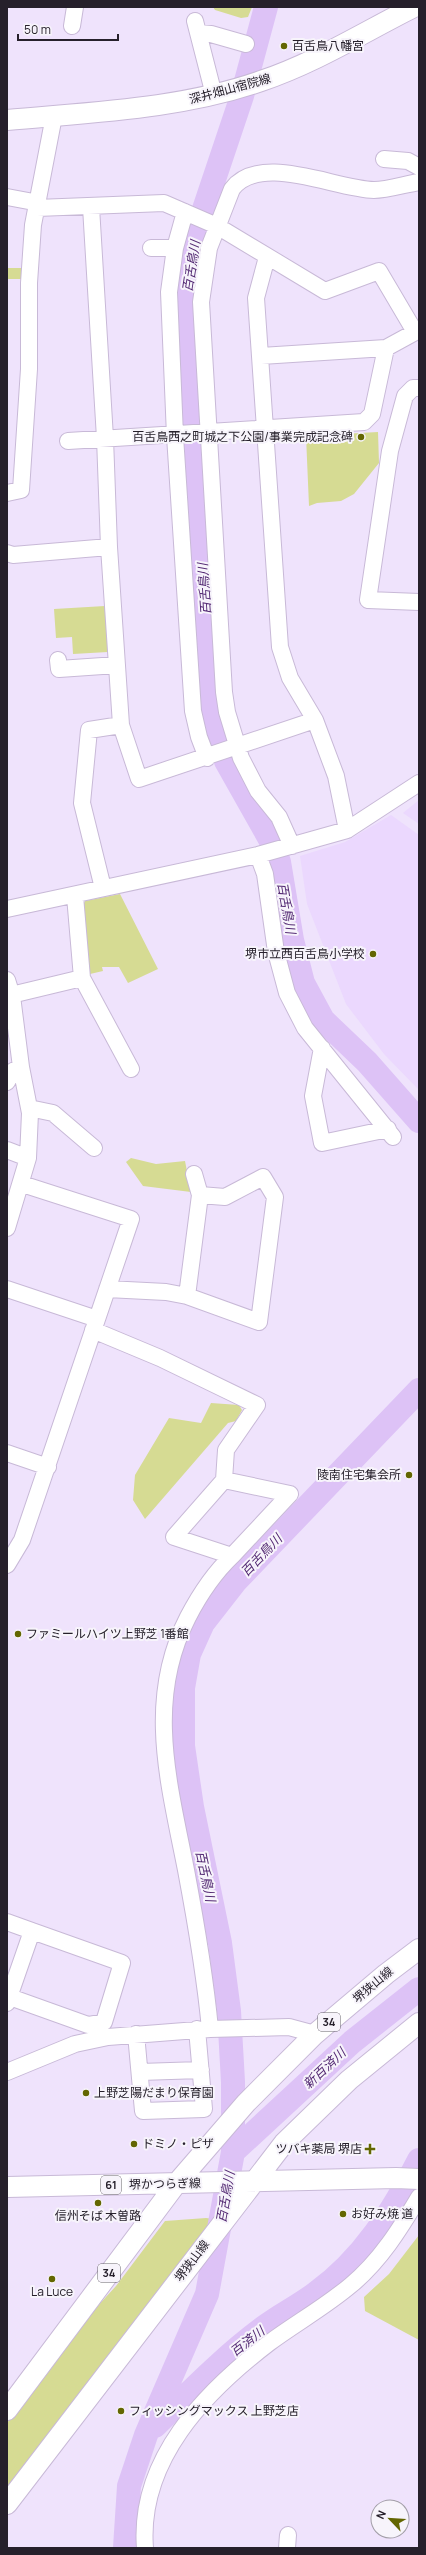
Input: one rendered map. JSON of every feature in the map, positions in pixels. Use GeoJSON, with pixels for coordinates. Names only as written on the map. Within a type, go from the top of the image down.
{"type":"FeatureCollection","features":[{"type":"Feature","properties":{"kind":"main road","name":"深井畑山宿院線"},"geometry":{"type":"LineString","coordinates":[[7,120],[194,100],[237,89],[261,82],[301,65],[414,7]]}},
{"type":"Feature","properties":{"kind":"main road","name":"堺狭山線"},"geometry":{"type":"LineString","coordinates":[[7,2410],[176,2184],[246,2103],[315,2034],[386,1974],[419,1949]]}},
{"type":"Feature","properties":{"kind":"main road","name":"堺狭山線"},"geometry":{"type":"LineString","coordinates":[[7,2504],[250,2183],[284,2143],[349,2080],[419,2023]]}},
{"type":"Feature","properties":{"kind":"main road","name":"堺かつらぎ線"},"geometry":{"type":"LineString","coordinates":[[7,2187],[250,2183],[396,2178],[419,2179]]}},
{"type":"Feature","properties":{"kind":"street"},"geometry":{"type":"LineString","coordinates":[[72,26],[75,7]]}},
{"type":"Feature","properties":{"kind":"street"},"geometry":{"type":"LineString","coordinates":[[214,95],[196,27],[211,34],[246,44]]}},
{"type":"Feature","properties":{"kind":"street"},"geometry":{"type":"LineString","coordinates":[[7,493],[22,490],[29,369],[29,283],[33,225],[38,206],[54,116]]}},
{"type":"Feature","properties":{"kind":"street"},"geometry":{"type":"LineString","coordinates":[[384,160],[408,161],[419,167]]}},
{"type":"Feature","properties":{"kind":"street"},"geometry":{"type":"LineString","coordinates":[[290,847],[279,817],[258,791],[233,749],[224,692],[206,433],[201,302],[209,248],[214,224],[232,189],[237,182],[249,175],[275,173],[375,190],[419,182]]}},
{"type":"Feature","properties":{"kind":"street"},"geometry":{"type":"LineString","coordinates":[[7,197],[38,206],[91,207],[164,203],[214,224],[266,257],[325,291],[379,271],[417,331],[386,348],[261,356]]}},
{"type":"Feature","properties":{"kind":"street"},"geometry":{"type":"LineString","coordinates":[[91,207],[105,438],[109,547],[121,725],[139,780],[315,720]]}},
{"type":"Feature","properties":{"kind":"street"},"geometry":{"type":"LineString","coordinates":[[187,213],[175,248],[169,292],[193,711],[199,737],[210,757]]}},
{"type":"Feature","properties":{"kind":"street"},"geometry":{"type":"LineString","coordinates":[[151,248],[175,248]]}},
{"type":"Feature","properties":{"kind":"street"},"geometry":{"type":"LineString","coordinates":[[266,257],[256,298],[280,647],[290,678],[315,720],[336,776],[347,830]]}},
{"type":"Feature","properties":{"kind":"street"},"geometry":{"type":"LineString","coordinates":[[68,441],[364,422],[372,414],[386,348]]}},
{"type":"Feature","properties":{"kind":"street"},"geometry":{"type":"LineString","coordinates":[[419,388],[413,388],[405,396],[390,451],[368,600],[419,602]]}},
{"type":"Feature","properties":{"kind":"street"},"geometry":{"type":"LineString","coordinates":[[7,553],[13,555],[109,547]]}},
{"type":"Feature","properties":{"kind":"street"},"geometry":{"type":"LineString","coordinates":[[58,660],[60,668],[117,665]]}},
{"type":"Feature","properties":{"kind":"street"},"geometry":{"type":"LineString","coordinates":[[103,888],[82,803],[89,730],[121,725]]}},
{"type":"Feature","properties":{"kind":"street"},"geometry":{"type":"LineString","coordinates":[[7,909],[76,896],[103,888],[262,854],[347,830],[419,783]]}},
{"type":"Feature","properties":{"kind":"street"},"geometry":{"type":"LineString","coordinates":[[262,854],[276,952],[287,993],[305,1028],[322,1048],[390,1133],[322,1143],[313,1096],[322,1048]]}},
{"type":"Feature","properties":{"kind":"street"},"geometry":{"type":"LineString","coordinates":[[76,896],[82,978],[131,1069]]}},
{"type":"Feature","properties":{"kind":"street"},"geometry":{"type":"LineString","coordinates":[[10,996],[82,978]]}},
{"type":"Feature","properties":{"kind":"street"},"geometry":{"type":"LineString","coordinates":[[7,980],[29,1108],[28,1158],[22,1184],[7,1228]]}},
{"type":"Feature","properties":{"kind":"street"},"geometry":{"type":"LineString","coordinates":[[7,1082],[13,1071],[21,1067]]}},
{"type":"Feature","properties":{"kind":"street"},"geometry":{"type":"LineString","coordinates":[[29,1108],[54,1114],[94,1148]]}},
{"type":"Feature","properties":{"kind":"street"},"geometry":{"type":"LineString","coordinates":[[7,1150],[28,1158]]}},
{"type":"Feature","properties":{"kind":"street"},"geometry":{"type":"LineString","coordinates":[[187,1296],[200,1194],[194,1174]]}},
{"type":"Feature","properties":{"kind":"street"},"geometry":{"type":"LineString","coordinates":[[107,1289],[166,1292],[187,1296],[259,1322],[276,1197],[263,1177],[225,1198],[200,1194]]}},
{"type":"Feature","properties":{"kind":"street"},"geometry":{"type":"LineString","coordinates":[[7,1565],[22,1540],[131,1219],[22,1184]]}},
{"type":"Feature","properties":{"kind":"street"},"geometry":{"type":"LineString","coordinates":[[7,1289],[95,1324],[160,1358],[257,1405],[226,1450],[224,1480],[174,1537],[232,1556]]}},
{"type":"Feature","properties":{"kind":"street"},"geometry":{"type":"LineString","coordinates":[[7,1453],[48,1467]]}},
{"type":"Feature","properties":{"kind":"street"},"geometry":{"type":"LineString","coordinates":[[136,2034],[143,2111],[204,2109],[201,2070],[207,2029],[204,1965],[166,1760],[162,1725],[163,1697],[167,1671],[185,1623],[201,1592],[232,1556],[290,1494],[224,1480]]}},
{"type":"Feature","properties":{"kind":"street"},"geometry":{"type":"LineString","coordinates":[[7,1922],[122,1963],[104,2022],[88,2025],[8,1999],[32,1931]]}},
{"type":"Feature","properties":{"kind":"street"},"geometry":{"type":"LineString","coordinates":[[9,2067],[75,2044],[136,2034],[207,2029],[289,2026],[315,2034]]}},
{"type":"Feature","properties":{"kind":"street"},"geometry":{"type":"LineString","coordinates":[[140,2072],[201,2070]]}},
{"type":"Feature","properties":{"kind":"street"},"geometry":{"type":"LineString","coordinates":[[145,2548],[146,2507],[159,2466],[176,2437],[196,2410],[233,2372],[352,2284],[378,2257],[399,2231],[419,2197]]}},
{"type":"Feature","properties":{"kind":"shaded area"},"geometry":{"type":"Polygon","coordinates":[[[419,800],[419,824],[403,813],[419,800]]]}},
{"type":"Feature","properties":{"kind":"shaded area","name":"堺市立西百舌鳥小学校"},"geometry":{"type":"Polygon","coordinates":[[[391,815],[419,835],[419,1090],[384,1054],[346,1004],[307,904],[300,856],[345,842],[391,815]]]}},
{"type":"Feature","properties":{"kind":"green space"},"geometry":{"type":"Polygon","coordinates":[[[213,7],[252,7],[248,17],[241,18],[215,10],[213,7]]]}},
{"type":"Feature","properties":{"kind":"green space"},"geometry":{"type":"Polygon","coordinates":[[[7,268],[23,268],[23,279],[7,279],[7,268]]]}},
{"type":"Feature","properties":{"kind":"green space"},"geometry":{"type":"Polygon","coordinates":[[[378,432],[379,463],[354,494],[341,501],[317,503],[309,506],[306,436],[378,432]]]}},
{"type":"Feature","properties":{"kind":"green space"},"geometry":{"type":"Polygon","coordinates":[[[105,606],[108,652],[73,654],[72,637],[56,638],[54,609],[105,606]]]}},
{"type":"Feature","properties":{"kind":"green space"},"geometry":{"type":"Polygon","coordinates":[[[120,894],[158,969],[128,983],[119,967],[102,967],[103,971],[90,974],[82,908],[85,901],[120,894]]]}},
{"type":"Feature","properties":{"kind":"green space"},"geometry":{"type":"Polygon","coordinates":[[[131,1158],[156,1164],[185,1161],[191,1192],[143,1186],[126,1162],[131,1158]]]}},
{"type":"Feature","properties":{"kind":"green space"},"geometry":{"type":"Polygon","coordinates":[[[211,1403],[239,1405],[242,1410],[236,1421],[228,1423],[145,1519],[133,1500],[135,1475],[169,1418],[201,1423],[211,1403]]]}},
{"type":"Feature","properties":{"kind":"green space"},"geometry":{"type":"Polygon","coordinates":[[[206,2218],[214,2219],[7,2492],[7,2423],[72,2334],[116,2286],[165,2221],[206,2218]]]}},
{"type":"Feature","properties":{"kind":"green space"},"geometry":{"type":"Polygon","coordinates":[[[419,2235],[419,2340],[365,2311],[364,2297],[389,2274],[419,2235]]]}},
{"type":"Feature","properties":{"kind":"waterway","name":"百舌鳥川"},"geometry":{"type":"LineString","coordinates":[[266,7],[242,96],[198,227],[187,283],[186,321],[195,427],[213,718],[226,761],[271,841],[279,862],[292,940],[303,983],[323,1020],[367,1062],[419,1121]]}},
{"type":"Feature","properties":{"kind":"waterway","name":"百舌鳥川"},"geometry":{"type":"LineString","coordinates":[[125,2548],[129,2486],[146,2435],[207,2294],[233,2152],[233,2082],[229,2011],[220,1943],[192,1807],[183,1746],[183,1688],[189,1654],[203,1623],[235,1582],[419,1390]]}},
{"type":"Feature","properties":{"kind":"waterway","name":"新百済川"},"geometry":{"type":"LineString","coordinates":[[233,2152],[352,2042],[419,1989]]}},
{"type":"Feature","properties":{"kind":"waterway","name":"百済川"},"geometry":{"type":"LineString","coordinates":[[155,2426],[208,2375],[249,2339],[269,2323],[316,2293],[333,2280],[348,2265],[387,2216],[399,2198],[419,2160]]}},
{"type":"Feature","properties":{"kind":"place","name":"百舌鳥八幡宮"},"geometry":{"type":"Point","coordinates":[284,46]}},
{"type":"Feature","properties":{"kind":"place","name":"百舌鳥西之町城之下公園/事業完成記念碑"},"geometry":{"type":"Point","coordinates":[361,437]}},
{"type":"Feature","properties":{"kind":"place","name":"堺市立西百舌鳥小学校"},"geometry":{"type":"Point","coordinates":[373,954]}},
{"type":"Feature","properties":{"kind":"place","name":"陵南住宅集会所"},"geometry":{"type":"Point","coordinates":[409,1475]}},
{"type":"Feature","properties":{"kind":"place","name":"ファミールハイツ上野芝 1番館"},"geometry":{"type":"Point","coordinates":[18,1634]}},
{"type":"Feature","properties":{"kind":"place","name":"上野芝陽だまり保育園"},"geometry":{"type":"Point","coordinates":[86,2093]}},
{"type":"Feature","properties":{"kind":"place","name":"ドミノ・ピザ"},"geometry":{"type":"Point","coordinates":[134,2144]}},
{"type":"Feature","properties":{"kind":"place","name":"ツバキ薬局 堺店"},"geometry":{"type":"Point","coordinates":[370,2149]}},
{"type":"Feature","properties":{"kind":"place","name":"信州そば 木曽路"},"geometry":{"type":"Point","coordinates":[98,2203]}},
{"type":"Feature","properties":{"kind":"place","name":"お好み焼 道"},"geometry":{"type":"Point","coordinates":[343,2214]}},
{"type":"Feature","properties":{"kind":"place","name":"La Luce"},"geometry":{"type":"Point","coordinates":[52,2279]}},
{"type":"Feature","properties":{"kind":"place","name":"フィッシングマックス 上野芝店"},"geometry":{"type":"Point","coordinates":[121,2411]}}]}
